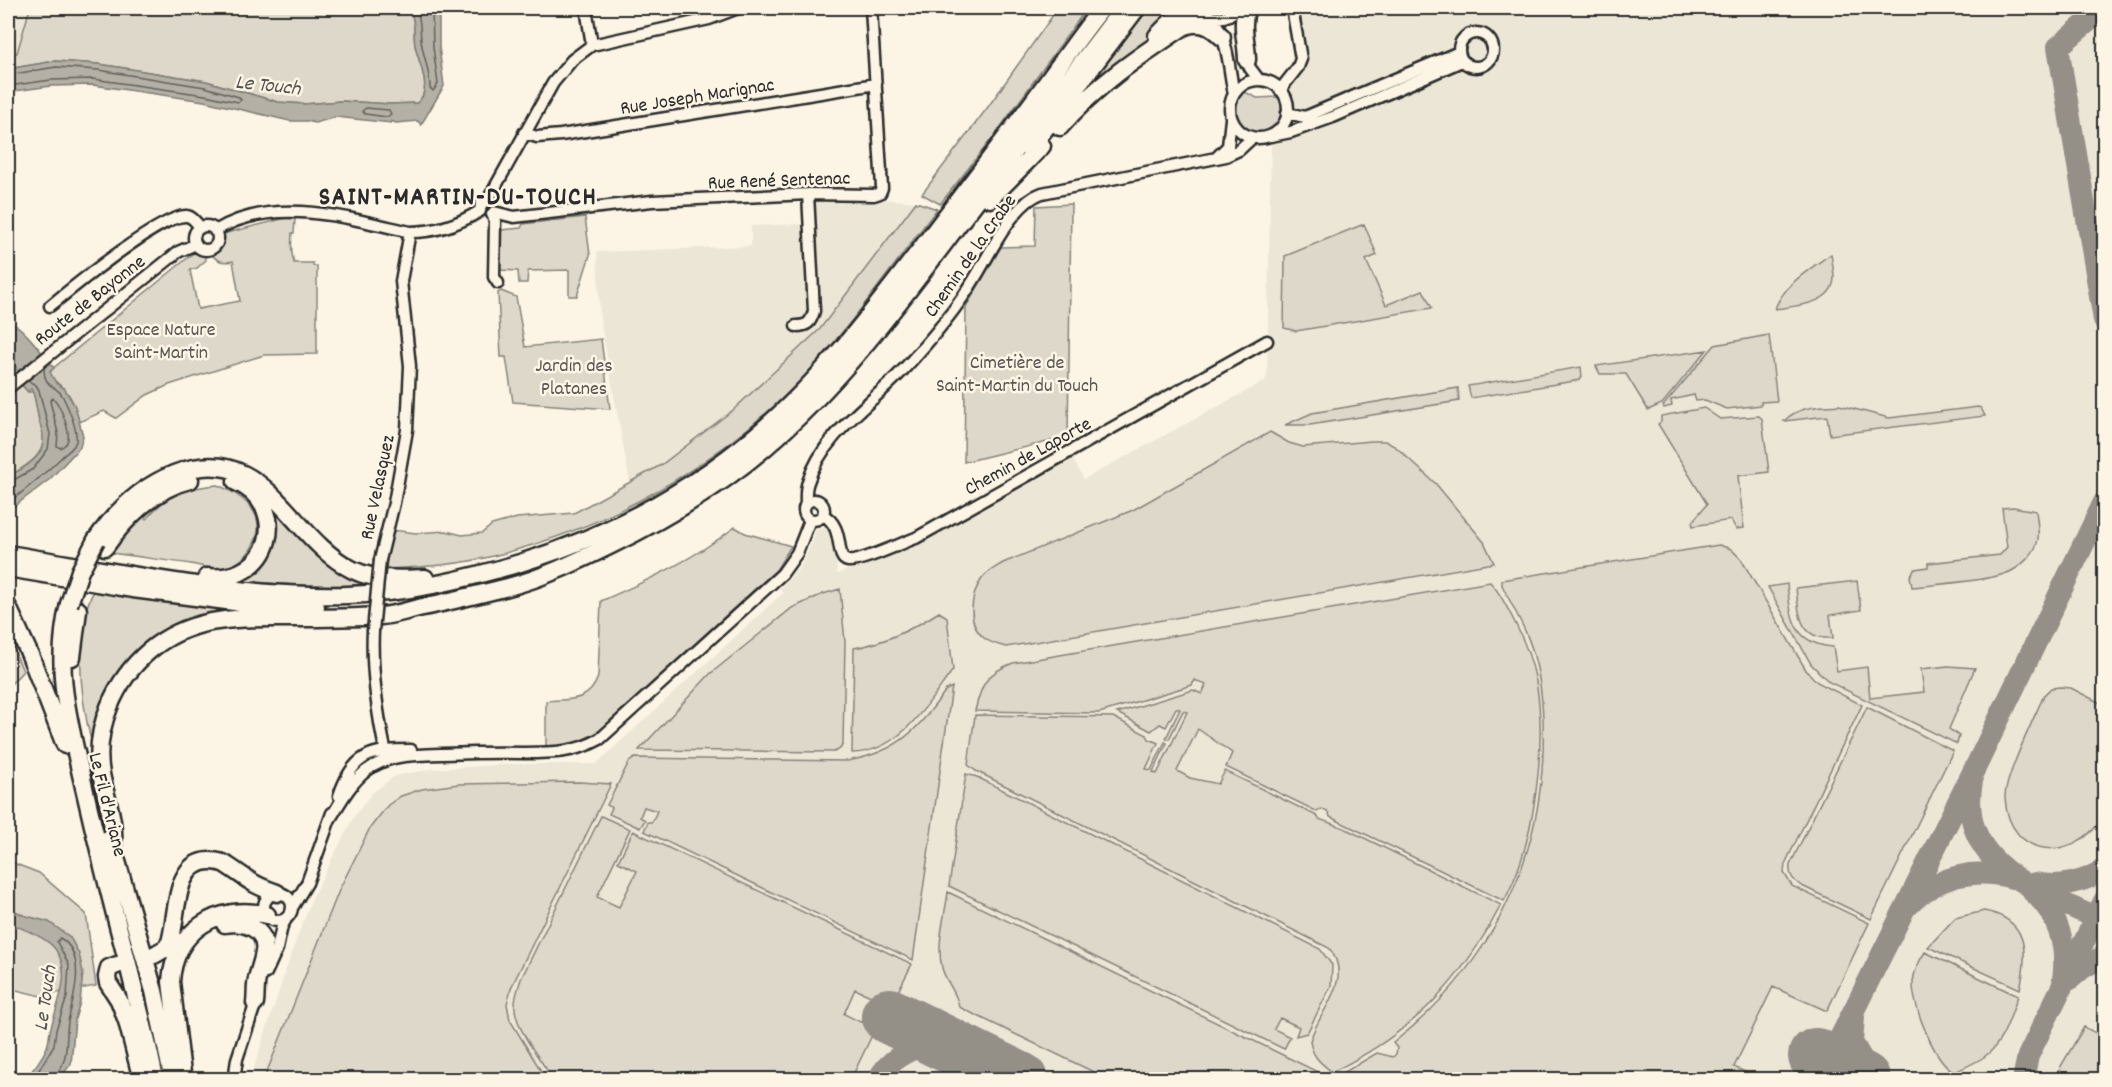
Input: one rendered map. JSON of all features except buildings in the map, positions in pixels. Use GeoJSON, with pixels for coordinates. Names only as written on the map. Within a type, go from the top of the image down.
{"type":"FeatureCollection","features":[{"type":"Feature","properties":{"kind":"highway"},"geometry":{"type":"LineString","coordinates":[[8,554],[252,592],[350,595],[422,588],[461,581],[575,544],[646,511],[688,486],[729,457],[778,416],[836,356],[886,295],[1102,8]]}},
{"type":"Feature","properties":{"kind":"highway"},"geometry":{"type":"LineString","coordinates":[[113,845],[114,825],[99,763],[103,725],[113,698],[123,681],[150,651],[187,629],[225,619],[385,616],[541,577],[634,534],[694,500],[776,438],[809,407],[869,340],[1123,8]]}},
{"type":"Feature","properties":{"kind":"highway"},"geometry":{"type":"LineString","coordinates":[[916,280],[945,253],[990,199],[1137,8]]}},
{"type":"Feature","properties":{"kind":"highway"},"geometry":{"type":"LineString","coordinates":[[1240,8],[1247,60]]}},
{"type":"Feature","properties":{"kind":"highway"},"geometry":{"type":"LineString","coordinates":[[1131,62],[1181,13],[1206,11]]}},
{"type":"Feature","properties":{"kind":"highway"},"geometry":{"type":"LineString","coordinates":[[990,199],[1049,140],[1086,98],[1131,62],[1183,27],[1192,24],[1209,26],[1222,37]]}},
{"type":"Feature","properties":{"kind":"highway"},"geometry":{"type":"LineString","coordinates":[[101,544],[122,508],[149,486],[183,470],[201,466],[223,466],[238,470],[265,488],[320,547],[342,564],[363,574],[389,579],[424,578],[506,567]]}},
{"type":"Feature","properties":{"kind":"highway"},"geometry":{"type":"LineString","coordinates":[[101,544],[163,491],[205,476],[224,477],[241,484],[261,502],[267,521],[268,540],[260,558],[250,568],[232,576],[220,578],[132,568],[111,571]]}},
{"type":"Feature","properties":{"kind":"highway","name":"Le Fil d'Ariane"},"geometry":{"type":"LineString","coordinates":[[101,544],[95,563],[63,627],[61,677],[89,811],[155,1080]]}},
{"type":"Feature","properties":{"kind":"highway"},"geometry":{"type":"LineString","coordinates":[[8,568],[133,589],[250,604],[358,607],[459,599]]}},
{"type":"Feature","properties":{"kind":"highway"},"geometry":{"type":"LineString","coordinates":[[8,607],[65,746],[79,794],[89,811]]}},
{"type":"Feature","properties":{"kind":"highway","name":"Le Fil d'Ariane"},"geometry":{"type":"LineString","coordinates":[[73,607],[74,695],[84,744],[154,991],[173,1080]]}},
{"type":"Feature","properties":{"kind":"highway"},"geometry":{"type":"LineString","coordinates":[[154,955],[166,948],[170,942],[183,879],[195,865],[205,861],[220,862],[258,887],[278,893]]}},
{"type":"Feature","properties":{"kind":"highway"},"geometry":{"type":"LineString","coordinates":[[246,880],[267,913]]}},
{"type":"Feature","properties":{"kind":"highway"},"geometry":{"type":"LineString","coordinates":[[183,1080],[171,995],[172,970],[183,943],[192,933],[215,918],[234,913],[267,913]]}},
{"type":"Feature","properties":{"kind":"highway"},"geometry":{"type":"LineString","coordinates":[[172,970],[191,942],[206,931],[228,923],[246,924],[259,933],[265,946],[257,979],[255,1003]]}},
{"type":"Feature","properties":{"kind":"highway"},"geometry":{"type":"LineString","coordinates":[[117,965],[109,968],[107,976],[127,1021],[142,1080]]}},
{"type":"Feature","properties":{"kind":"street"},"geometry":{"type":"LineString","coordinates":[[586,8],[592,45]]}},
{"type":"Feature","properties":{"kind":"street"},"geometry":{"type":"LineString","coordinates":[[498,283],[494,277],[495,221],[481,204],[488,200],[524,133],[562,70],[592,45],[701,20],[738,8]]}},
{"type":"Feature","properties":{"kind":"street","name":"Rue René Sentenac"},"geometry":{"type":"LineString","coordinates":[[489,212],[514,217],[652,201],[880,193],[882,188],[871,8]]}},
{"type":"Feature","properties":{"kind":"street"},"geometry":{"type":"LineString","coordinates":[[1206,11],[1224,18],[1240,8]]}},
{"type":"Feature","properties":{"kind":"street"},"geometry":{"type":"LineString","coordinates":[[1280,90],[1298,67],[1301,59],[1292,8]]}},
{"type":"Feature","properties":{"kind":"street"},"geometry":{"type":"LineString","coordinates":[[1206,11],[1222,37],[1231,68],[1234,94],[1230,106],[1228,146],[1216,158]]}},
{"type":"Feature","properties":{"kind":"street"},"geometry":{"type":"LineString","coordinates":[[1234,94],[1244,85],[1264,82],[1285,74],[1294,63],[1300,50]]}},
{"type":"Feature","properties":{"kind":"street"},"geometry":{"type":"LineString","coordinates":[[1231,119],[1239,131],[1252,138],[1291,132],[1333,117],[1461,56],[1305,117],[1287,113]]}},
{"type":"Feature","properties":{"kind":"street"},"geometry":{"type":"LineString","coordinates":[[1247,60],[1264,82],[1280,90],[1286,101],[1287,113],[1284,124],[1271,136]]}},
{"type":"Feature","properties":{"kind":"street","name":"Rue Joseph Marignac"},"geometry":{"type":"LineString","coordinates":[[524,133],[537,137],[552,136],[876,84]]}},
{"type":"Feature","properties":{"kind":"street","name":"Chemin de la Crabe"},"geometry":{"type":"LineString","coordinates":[[811,503],[811,473],[819,455],[830,441],[901,372],[951,314],[968,291],[998,239],[1027,200],[1042,193],[1226,156],[1239,150],[1252,138]]}},
{"type":"Feature","properties":{"kind":"street"},"geometry":{"type":"LineString","coordinates":[[796,326],[808,324],[814,311],[808,194]]}},
{"type":"Feature","properties":{"kind":"street"},"geometry":{"type":"LineString","coordinates":[[215,231],[231,222],[283,211],[316,214],[410,232],[435,230],[489,212]]}},
{"type":"Feature","properties":{"kind":"street"},"geometry":{"type":"LineString","coordinates":[[50,306],[138,239],[165,223],[179,216],[186,216],[191,217],[200,228]]}},
{"type":"Feature","properties":{"kind":"street"},"geometry":{"type":"LineString","coordinates":[[208,227],[215,231],[217,240],[211,248],[203,249],[196,244],[195,235],[200,228],[208,227]]}},
{"type":"Feature","properties":{"kind":"street","name":"Rue Velasquez"},"geometry":{"type":"LineString","coordinates":[[387,755],[372,657],[373,631],[380,560],[394,503],[406,430],[410,366],[401,281],[410,232]]}},
{"type":"Feature","properties":{"kind":"street","name":"Route de Bayonne"},"geometry":{"type":"LineString","coordinates":[[8,388],[178,252],[196,244]]}},
{"type":"Feature","properties":{"kind":"street","name":"Chemin de Laporte"},"geometry":{"type":"LineString","coordinates":[[811,503],[822,505],[823,514],[835,524],[841,556],[848,561],[896,545],[916,537],[1267,341]]}},
{"type":"Feature","properties":{"kind":"street"},"geometry":{"type":"LineString","coordinates":[[810,520],[805,514],[811,503]]}},
{"type":"Feature","properties":{"kind":"street"},"geometry":{"type":"LineString","coordinates":[[810,520],[818,520],[823,514]]}},
{"type":"Feature","properties":{"kind":"street"},"geometry":{"type":"LineString","coordinates":[[227,1080],[237,1059],[255,1003],[277,948],[282,926],[307,883],[330,819],[346,791],[355,781],[387,755],[440,749],[465,752],[561,753],[578,749],[600,739],[782,574],[797,553],[810,520]]}},
{"type":"Feature","properties":{"kind":"street"},"geometry":{"type":"LineString","coordinates":[[271,960],[273,934],[266,899],[301,882],[314,863]]}},
{"type":"Feature","properties":{"kind":"street"},"geometry":{"type":"LineString","coordinates":[[278,893],[289,898],[290,912]]}},
{"type":"Feature","properties":{"kind":"street"},"geometry":{"type":"LineString","coordinates":[[267,913],[277,920],[290,912]]}},
{"type":"Feature","properties":{"kind":"street"},"geometry":{"type":"LineString","coordinates":[[234,1080],[237,1059]]}},
{"type":"Feature","properties":{"kind":"shaded area"},"geometry":{"type":"Polygon","coordinates":[[[8,8],[30,8],[17,53],[8,53],[8,8]]]}},
{"type":"Feature","properties":{"kind":"shaded area"},"geometry":{"type":"Polygon","coordinates":[[[1292,8],[2104,8],[2104,1079],[250,1080],[292,951],[313,896],[353,818],[372,793],[395,776],[432,769],[513,764],[596,764],[783,593],[779,589],[800,567],[816,529],[826,527],[830,532],[836,555],[837,574],[898,550],[1072,458],[1084,479],[1265,381],[1267,376],[1271,138],[1282,131],[1290,115],[1286,87],[1300,50],[1292,8]]]}},
{"type":"Feature","properties":{"kind":"shaded area"},"geometry":{"type":"Polygon","coordinates":[[[882,199],[916,202],[820,329],[733,410],[661,465],[630,483],[600,318],[597,252],[751,246],[751,226],[804,224],[803,201],[882,199]]]}},
{"type":"Feature","properties":{"kind":"green space"},"geometry":{"type":"Polygon","coordinates":[[[30,8],[409,8],[415,45],[424,75],[424,90],[417,103],[341,101],[304,104],[278,102],[206,81],[99,64],[55,61],[8,69],[8,53],[17,53],[30,8]]]}},
{"type":"Feature","properties":{"kind":"green space"},"geometry":{"type":"Polygon","coordinates":[[[1058,8],[1087,8],[994,136],[940,204],[922,194],[988,107],[1058,8]]]}},
{"type":"Feature","properties":{"kind":"green space"},"geometry":{"type":"Polygon","coordinates":[[[1144,8],[1179,8],[1139,49],[1074,99],[1144,8]]]}},
{"type":"Feature","properties":{"kind":"green space"},"geometry":{"type":"Polygon","coordinates":[[[1243,91],[1257,98],[1279,98],[1282,114],[1277,126],[1267,132],[1256,133],[1245,130],[1237,121],[1236,108],[1243,91]]]}},
{"type":"Feature","properties":{"kind":"green space"},"geometry":{"type":"Polygon","coordinates":[[[916,202],[937,209],[850,323],[786,394],[751,426],[713,455],[673,482],[631,505],[543,542],[469,561],[385,569],[392,530],[416,533],[446,531],[462,535],[482,533],[492,525],[517,518],[574,513],[661,465],[733,410],[820,329],[916,202]]]}},
{"type":"Feature","properties":{"kind":"green space","name":"Cimetière de Saint-Martin du Touch"},"geometry":{"type":"Polygon","coordinates":[[[1071,204],[1068,437],[964,462],[966,307],[1001,247],[1035,246],[1036,206],[1071,204]]]}},
{"type":"Feature","properties":{"kind":"green space","name":"Jardin des Platanes"},"geometry":{"type":"Polygon","coordinates":[[[585,217],[590,255],[577,296],[569,296],[569,270],[528,271],[527,283],[519,283],[518,271],[500,270],[498,263],[501,230],[521,228],[523,224],[585,217]]]}},
{"type":"Feature","properties":{"kind":"green space","name":"Espace Nature Saint-Martin"},"geometry":{"type":"Polygon","coordinates":[[[286,218],[295,219],[291,241],[294,263],[313,263],[313,266],[317,266],[317,354],[264,355],[169,385],[147,395],[116,418],[104,411],[79,422],[70,396],[53,379],[50,374],[51,370],[196,251],[202,253],[206,258],[197,268],[190,270],[198,309],[240,301],[233,261],[221,261],[212,255],[220,239],[223,234],[286,218]]]}},
{"type":"Feature","properties":{"kind":"green space"},"geometry":{"type":"Polygon","coordinates":[[[1364,224],[1377,255],[1366,260],[1386,305],[1423,290],[1432,308],[1296,331],[1284,328],[1285,256],[1364,224]]]}},
{"type":"Feature","properties":{"kind":"green space"},"geometry":{"type":"Polygon","coordinates":[[[1831,254],[1834,278],[1827,294],[1802,305],[1775,309],[1784,292],[1791,285],[1831,254]]]}},
{"type":"Feature","properties":{"kind":"green space","name":"Jardin des Platanes"},"geometry":{"type":"Polygon","coordinates":[[[501,291],[516,297],[525,347],[601,339],[610,409],[513,402],[506,357],[501,357],[498,293],[501,291]]]}},
{"type":"Feature","properties":{"kind":"green space"},"geometry":{"type":"Polygon","coordinates":[[[1769,335],[1777,401],[1727,409],[1705,400],[1696,401],[1694,395],[1671,400],[1672,406],[1664,408],[1663,406],[1715,345],[1769,335]]]}},
{"type":"Feature","properties":{"kind":"green space"},"geometry":{"type":"Polygon","coordinates":[[[1707,350],[1662,404],[1648,410],[1626,374],[1600,374],[1596,366],[1707,350]]]}},
{"type":"Feature","properties":{"kind":"green space"},"geometry":{"type":"Polygon","coordinates":[[[1581,367],[1580,380],[1471,398],[1468,386],[1581,367]]]}},
{"type":"Feature","properties":{"kind":"green space"},"geometry":{"type":"Polygon","coordinates":[[[22,385],[28,392],[33,392],[44,439],[34,459],[8,477],[8,397],[22,385]]]}},
{"type":"Feature","properties":{"kind":"green space"},"geometry":{"type":"Polygon","coordinates":[[[1458,388],[1459,401],[1310,425],[1285,425],[1312,413],[1458,388]]]}},
{"type":"Feature","properties":{"kind":"green space"},"geometry":{"type":"Polygon","coordinates":[[[1839,405],[1889,418],[1978,407],[1985,416],[1830,435],[1827,416],[1784,421],[1803,409],[1839,405]]]}},
{"type":"Feature","properties":{"kind":"green space"},"geometry":{"type":"Polygon","coordinates":[[[1704,408],[1720,419],[1759,416],[1762,419],[1769,472],[1738,476],[1744,528],[1736,529],[1731,520],[1693,526],[1692,522],[1707,504],[1658,424],[1661,422],[1661,416],[1704,408]]]}},
{"type":"Feature","properties":{"kind":"green space"},"geometry":{"type":"Polygon","coordinates":[[[1270,432],[1289,443],[1303,447],[1385,441],[1396,447],[1436,484],[1484,542],[1494,563],[1006,647],[989,641],[979,632],[973,618],[974,594],[981,580],[991,570],[1133,510],[1270,432]]]}},
{"type":"Feature","properties":{"kind":"green space"},"geometry":{"type":"Polygon","coordinates":[[[217,485],[245,501],[252,508],[256,517],[257,536],[250,551],[240,561],[227,567],[207,568],[112,553],[126,531],[143,516],[146,519],[161,504],[178,494],[217,485]]]}},
{"type":"Feature","properties":{"kind":"green space"},"geometry":{"type":"Polygon","coordinates":[[[276,507],[370,583],[369,586],[237,581],[250,573],[269,508],[276,507]]]}},
{"type":"Feature","properties":{"kind":"green space"},"geometry":{"type":"Polygon","coordinates":[[[2013,507],[2036,511],[2037,545],[2020,565],[2004,574],[1983,579],[1912,587],[1910,576],[1915,569],[1928,567],[1928,563],[2000,555],[2007,547],[2002,508],[2013,507]]]}},
{"type":"Feature","properties":{"kind":"green space"},"geometry":{"type":"Polygon","coordinates":[[[735,527],[745,533],[791,546],[776,570],[599,731],[574,743],[546,746],[546,701],[577,698],[584,695],[598,677],[601,601],[671,568],[704,549],[735,527]]]}},
{"type":"Feature","properties":{"kind":"green space"},"geometry":{"type":"Polygon","coordinates":[[[1719,545],[1731,549],[1741,559],[1806,670],[1817,682],[1862,705],[1785,864],[1784,873],[1792,886],[1869,923],[1827,1011],[1773,987],[1734,1067],[1760,1079],[1346,1080],[1342,1078],[1343,1073],[1377,1053],[1393,1057],[1396,1054],[1397,1048],[1393,1043],[1426,1014],[1481,950],[1502,914],[1519,876],[1540,794],[1543,716],[1540,682],[1532,650],[1502,585],[1502,580],[1719,545]]]}},
{"type":"Feature","properties":{"kind":"green space"},"geometry":{"type":"Polygon","coordinates":[[[1857,581],[1861,610],[1830,615],[1833,638],[1813,635],[1807,630],[1800,616],[1796,588],[1857,581]]]}},
{"type":"Feature","properties":{"kind":"green space"},"geometry":{"type":"Polygon","coordinates":[[[1490,582],[1503,601],[1526,646],[1536,681],[1539,706],[1539,763],[1531,823],[1515,878],[1504,901],[1330,817],[1329,813],[1322,809],[1316,811],[1226,767],[1232,753],[1198,729],[1177,771],[1190,778],[1218,784],[1225,771],[1319,819],[1344,828],[1501,905],[1469,959],[1431,1004],[1386,1041],[1332,1072],[1315,1055],[1310,1041],[1337,983],[1336,960],[1329,948],[968,765],[975,715],[1113,717],[1158,743],[1146,769],[1151,770],[1165,742],[1167,743],[1153,772],[1157,774],[1187,712],[1183,711],[1169,739],[1166,738],[1180,709],[1176,708],[1166,727],[1160,724],[1151,731],[1117,713],[1193,690],[1202,694],[1206,685],[1195,680],[1192,685],[1099,713],[975,711],[986,681],[997,671],[1013,663],[1490,582]]]}},
{"type":"Feature","properties":{"kind":"green space"},"geometry":{"type":"Polygon","coordinates":[[[1787,584],[1790,608],[1796,627],[1810,641],[1833,647],[1837,671],[1867,667],[1870,698],[1924,692],[1921,669],[1948,666],[1975,668],[1949,729],[1959,736],[1957,744],[1829,682],[1811,664],[1768,587],[1787,584]]]}},
{"type":"Feature","properties":{"kind":"green space"},"geometry":{"type":"Polygon","coordinates":[[[94,588],[229,611],[199,617],[137,651],[93,749],[83,701],[80,652],[83,619],[94,588]]]}},
{"type":"Feature","properties":{"kind":"green space"},"geometry":{"type":"Polygon","coordinates":[[[840,589],[845,642],[843,744],[840,749],[834,752],[639,750],[710,674],[792,608],[840,589]]]}},
{"type":"Feature","properties":{"kind":"green space"},"geometry":{"type":"Polygon","coordinates":[[[939,612],[947,617],[953,670],[923,711],[899,735],[869,751],[852,753],[854,648],[877,643],[939,612]]]}},
{"type":"Feature","properties":{"kind":"green space"},"geometry":{"type":"Polygon","coordinates":[[[8,636],[23,671],[8,687],[8,636]]]}},
{"type":"Feature","properties":{"kind":"green space"},"geometry":{"type":"Polygon","coordinates":[[[952,687],[913,960],[644,831],[648,822],[652,822],[657,811],[644,807],[640,817],[645,820],[640,828],[609,814],[612,808],[607,805],[629,762],[635,758],[847,761],[865,757],[894,745],[905,737],[926,717],[946,690],[952,687]]]}},
{"type":"Feature","properties":{"kind":"green space"},"geometry":{"type":"Polygon","coordinates":[[[2051,688],[2071,688],[2104,705],[2104,816],[2092,831],[2077,842],[2061,848],[2045,848],[2030,844],[2018,834],[2009,819],[2005,798],[2009,777],[2044,695],[2051,688]]]}},
{"type":"Feature","properties":{"kind":"green space"},"geometry":{"type":"Polygon","coordinates":[[[1867,707],[1953,751],[1871,919],[1800,885],[1790,872],[1790,865],[1867,707]]]}},
{"type":"Feature","properties":{"kind":"green space"},"geometry":{"type":"Polygon","coordinates":[[[966,774],[977,777],[1320,949],[1332,965],[1331,986],[1307,1033],[1296,1036],[1299,1027],[1280,1018],[1274,1029],[1290,1037],[1284,1049],[949,886],[966,774]]]}},
{"type":"Feature","properties":{"kind":"green space"},"geometry":{"type":"Polygon","coordinates":[[[579,782],[611,784],[511,988],[507,1004],[510,1020],[546,1079],[264,1079],[340,888],[370,828],[388,805],[401,796],[422,789],[459,784],[579,782]]]}},
{"type":"Feature","properties":{"kind":"green space"},"geometry":{"type":"Polygon","coordinates":[[[601,816],[630,829],[597,897],[619,907],[637,871],[618,862],[633,831],[912,964],[891,1005],[855,989],[844,1014],[875,1029],[851,1079],[553,1079],[520,1026],[516,1017],[516,997],[521,979],[601,816]]]}},
{"type":"Feature","properties":{"kind":"green space"},"geometry":{"type":"Polygon","coordinates":[[[8,861],[39,873],[86,914],[96,986],[41,996],[8,988],[8,861]]]}},
{"type":"Feature","properties":{"kind":"green space"},"geometry":{"type":"Polygon","coordinates":[[[948,892],[1326,1076],[1320,1080],[1108,1079],[959,1007],[940,959],[940,940],[948,892]]]}},
{"type":"Feature","properties":{"kind":"green space"},"geometry":{"type":"Polygon","coordinates":[[[1984,911],[1999,915],[2010,922],[2022,940],[2024,963],[2020,989],[1928,947],[1955,918],[1984,911]]]}},
{"type":"Feature","properties":{"kind":"green space"},"geometry":{"type":"Polygon","coordinates":[[[1925,952],[2018,996],[1997,1045],[1984,1057],[1955,1072],[1939,1057],[1932,1045],[1916,1004],[1913,982],[1917,966],[1925,952]]]}},
{"type":"Feature","properties":{"kind":"green space"},"geometry":{"type":"Polygon","coordinates":[[[2084,1027],[2104,1037],[2104,1079],[2057,1079],[2061,1066],[2084,1027]]]}},
{"type":"Feature","properties":{"kind":"water"},"geometry":{"type":"Polygon","coordinates":[[[409,8],[437,8],[439,13],[439,47],[444,86],[421,125],[418,121],[396,123],[391,121],[391,123],[336,117],[315,123],[290,121],[204,101],[93,85],[51,86],[8,92],[8,69],[55,61],[99,64],[206,81],[278,102],[304,104],[341,101],[417,103],[422,97],[425,83],[415,45],[409,8]]]}},
{"type":"Feature","properties":{"kind":"water"},"geometry":{"type":"Polygon","coordinates":[[[8,321],[27,335],[54,368],[50,372],[56,383],[64,388],[75,406],[83,436],[80,447],[50,479],[8,511],[8,477],[37,456],[43,443],[43,434],[33,392],[31,389],[28,392],[22,385],[16,367],[8,356],[8,321]]]}},
{"type":"Feature","properties":{"kind":"water"},"geometry":{"type":"Polygon","coordinates":[[[8,907],[23,915],[49,922],[70,937],[79,954],[83,972],[80,1002],[75,1019],[71,1064],[59,1079],[25,1079],[39,1061],[48,1044],[62,990],[61,960],[52,945],[8,922],[8,907]]]}},
{"type":"Feature","properties":{"kind":"taxiway"},"geometry":{"type":"LineString","coordinates":[[2104,8],[2058,47],[2104,320]]}},
{"type":"Feature","properties":{"kind":"taxiway"},"geometry":{"type":"LineString","coordinates":[[1819,1080],[1978,762],[2104,502]]}},
{"type":"Feature","properties":{"kind":"taxiway"},"geometry":{"type":"LineString","coordinates":[[1972,781],[1971,811],[1977,836],[1991,856],[2009,873],[2031,887],[2104,922]]}},
{"type":"Feature","properties":{"kind":"taxiway"},"geometry":{"type":"LineString","coordinates":[[2035,883],[2053,885],[2071,883],[2088,878],[2104,869]]}},
{"type":"Feature","properties":{"kind":"taxiway"},"geometry":{"type":"LineString","coordinates":[[1910,904],[1932,887],[1958,876],[1985,873],[2012,878]]}},
{"type":"Feature","properties":{"kind":"taxiway"},"geometry":{"type":"LineString","coordinates":[[2033,892],[2049,910],[2059,931],[2064,955],[2063,979]]}},
{"type":"Feature","properties":{"kind":"taxiway"},"geometry":{"type":"LineString","coordinates":[[2023,1080],[2028,1056],[2104,901]]}},
{"type":"Feature","properties":{"kind":"taxiway"},"geometry":{"type":"LineString","coordinates":[[2069,980],[2083,968],[2104,956]]}},
{"type":"Feature","properties":{"kind":"taxiway"},"geometry":{"type":"LineString","coordinates":[[1854,1017],[1852,1042],[1874,1080]]}},
{"type":"Feature","properties":{"kind":"taxiway"},"geometry":{"type":"LineString","coordinates":[[878,1080],[896,1059],[936,1039]]}},
{"type":"Feature","properties":{"kind":"runway"},"geometry":{"type":"LineString","coordinates":[[889,1016],[1020,1080]]}},
{"type":"Feature","properties":{"kind":"runway"},"geometry":{"type":"LineString","coordinates":[[1816,1056],[1863,1080]]}},
{"type":"Feature","properties":{"kind":"district","name":"SAINT-MARTIN-DU-TOUCH"},"geometry":{"type":"Point","coordinates":[458,195]}},
{"type":"Feature","properties":{"kind":"water label","name":"Le Touch"},"geometry":{"type":"Point","coordinates":[268,84]}},
{"type":"Feature","properties":{"kind":"water label","name":"Le Touch"},"geometry":{"type":"Point","coordinates":[44,998]}}]}
